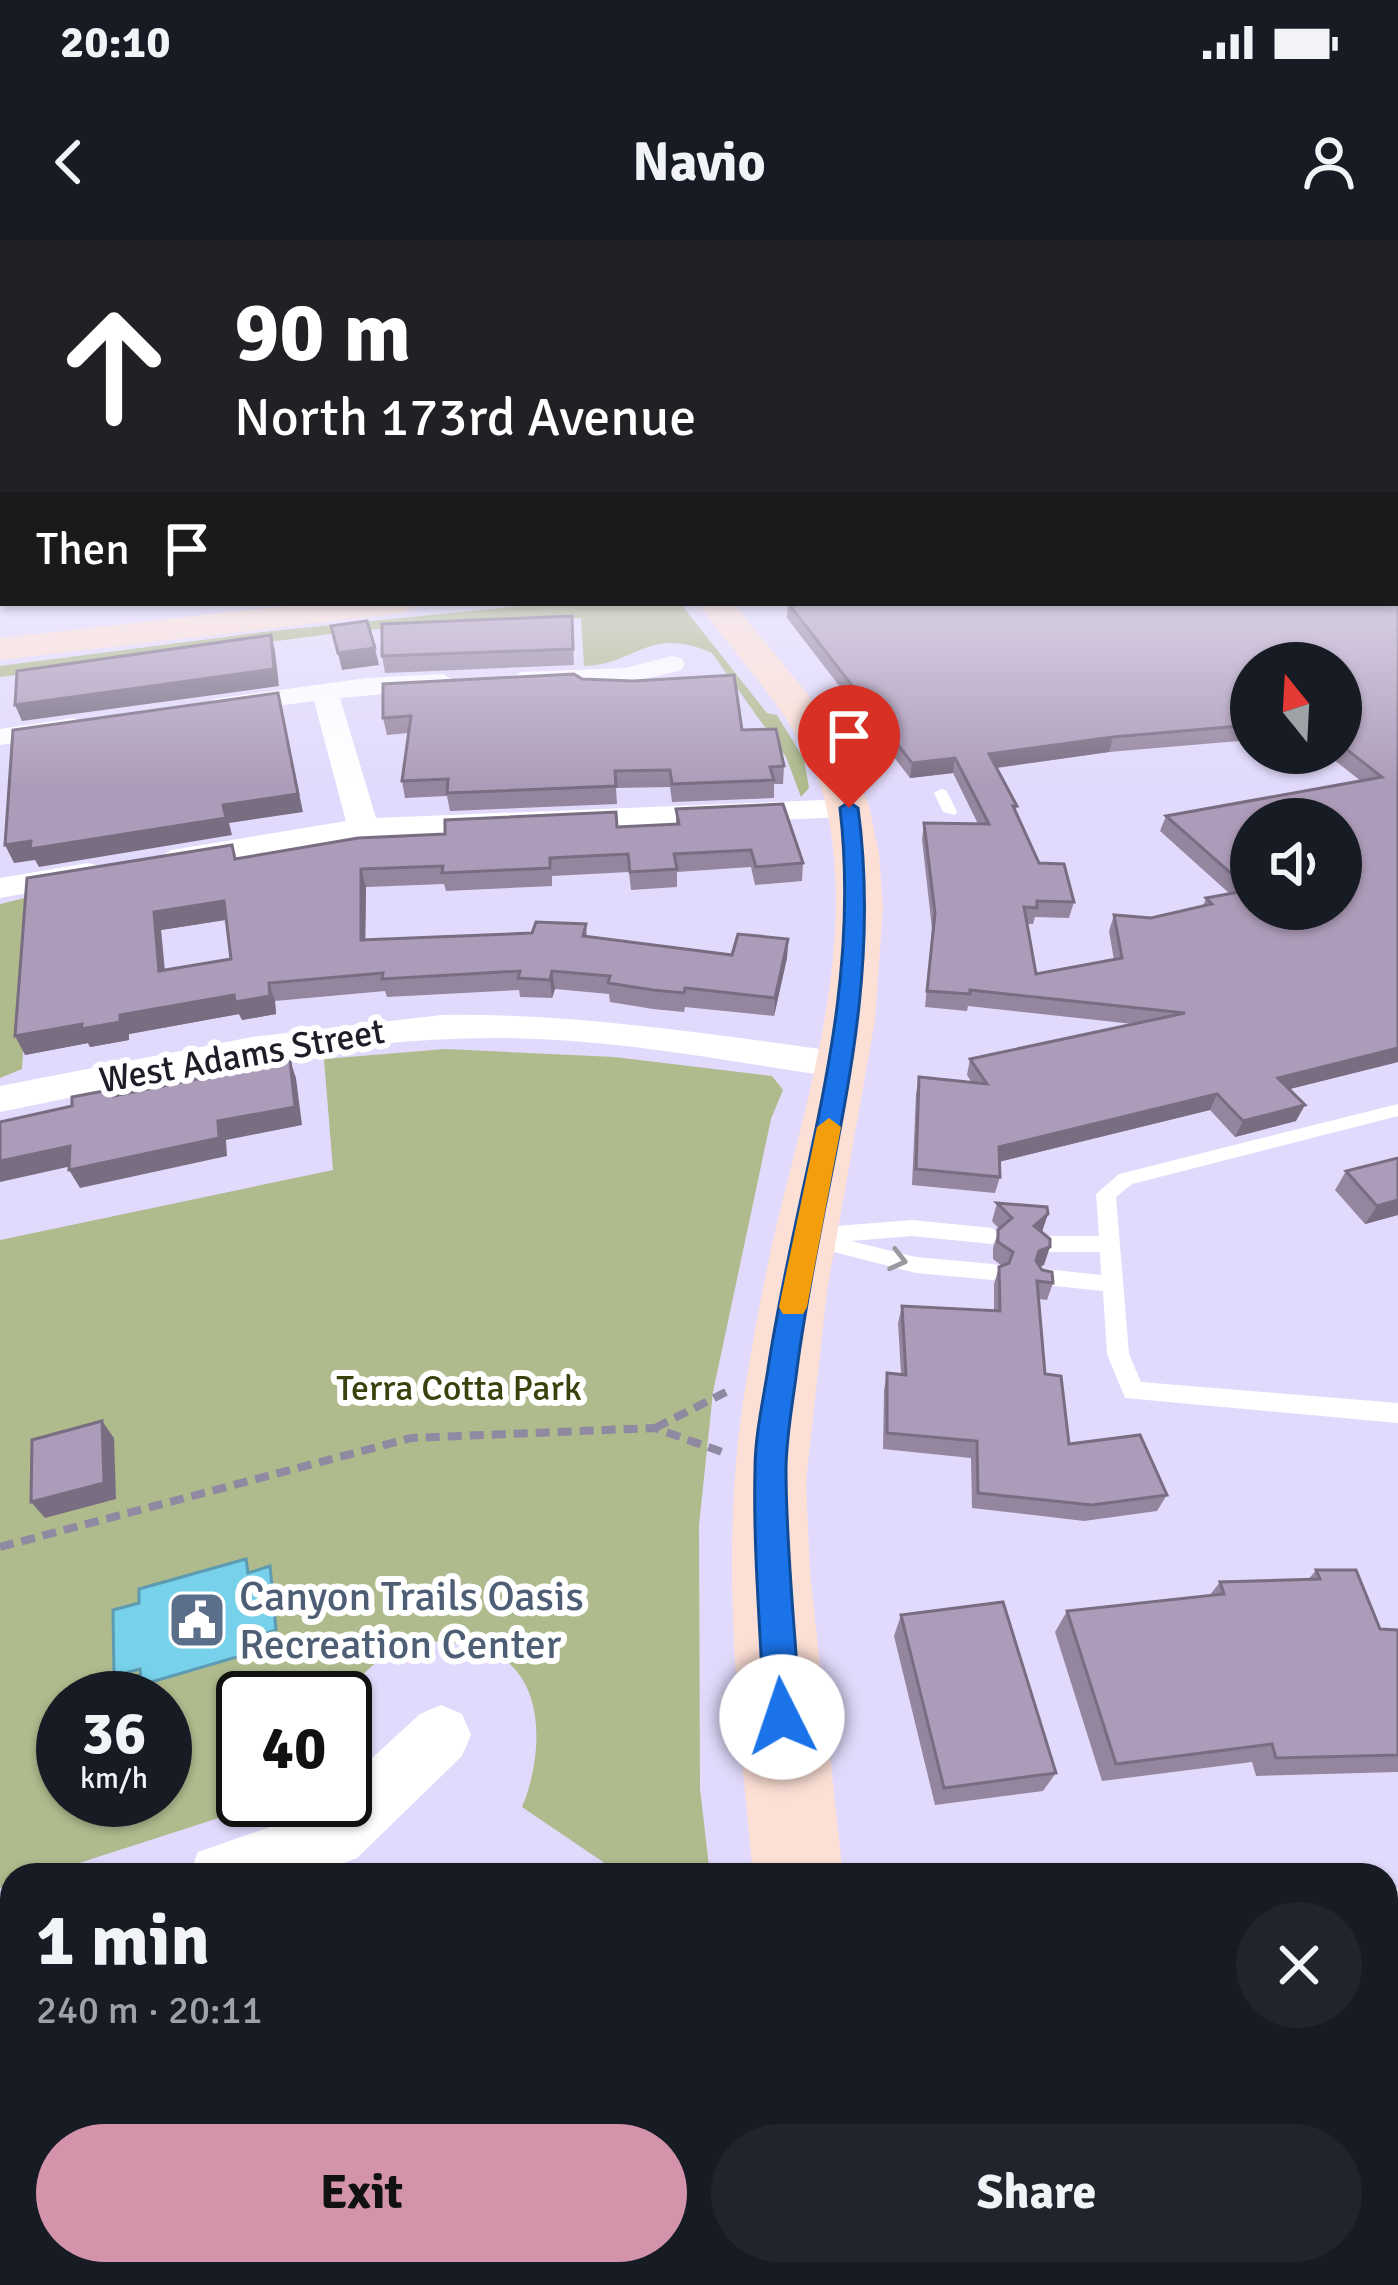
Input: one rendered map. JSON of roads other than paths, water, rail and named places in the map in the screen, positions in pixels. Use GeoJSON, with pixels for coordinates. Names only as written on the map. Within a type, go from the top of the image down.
{"type":"FeatureCollection","features":[{"type":"Feature","properties":{"kind":"street"},"geometry":{"type":"LineString","coordinates":[[0,650],[377,606]]}},
{"type":"Feature","properties":{"kind":"street"},"geometry":{"type":"LineString","coordinates":[[717,606],[808,722],[849,808],[858,879],[855,964],[842,1065],[805,1236],[770,1466],[773,1590],[797,1863]]}},
{"type":"Feature","properties":{"kind":"street"},"geometry":{"type":"LineString","coordinates":[[204,708],[325,691],[625,676],[672,664]]}},
{"type":"Feature","properties":{"kind":"street"},"geometry":{"type":"LineString","coordinates":[[325,691],[363,829]]}},
{"type":"Feature","properties":{"kind":"street"},"geometry":{"type":"LineString","coordinates":[[0,737],[109,722]]}},
{"type":"Feature","properties":{"kind":"street"},"geometry":{"type":"LineString","coordinates":[[0,888],[363,829],[849,808]]}},
{"type":"Feature","properties":{"kind":"street","name":"West Adams Street"},"geometry":{"type":"LineString","coordinates":[[0,1099],[326,1036],[427,1027],[510,1026],[842,1065]]}},
{"type":"Feature","properties":{"kind":"street"},"geometry":{"type":"LineString","coordinates":[[256,1863],[335,1836],[441,1735]]}},
{"type":"Feature","properties":{"kind":"lane"},"geometry":{"type":"LineString","coordinates":[[940,794],[950,812]]}},
{"type":"Feature","properties":{"kind":"lane"},"geometry":{"type":"LineString","coordinates":[[1398,1110],[1126,1179],[1106,1194],[1118,1354],[1133,1391],[1398,1413]]}},
{"type":"Feature","properties":{"kind":"lane"},"geometry":{"type":"LineString","coordinates":[[805,1236],[911,1228],[992,1236]]}},
{"type":"Feature","properties":{"kind":"lane"},"geometry":{"type":"LineString","coordinates":[[805,1236],[916,1265],[993,1271]]}},
{"type":"Feature","properties":{"kind":"lane"},"geometry":{"type":"LineString","coordinates":[[1043,1244],[1110,1244]]}},
{"type":"Feature","properties":{"kind":"lane"},"geometry":{"type":"LineString","coordinates":[[1045,1277],[1113,1284]]}},
{"type":"Feature","properties":{"kind":"water"},"geometry":{"type":"Polygon","coordinates":[[[246,1559],[248,1573],[270,1566],[276,1630],[253,1637],[254,1652],[189,1671],[114,1671],[113,1610],[139,1603],[139,1589],[246,1559]]]}},
{"type":"Feature","properties":{"kind":"place","name":"Canyon Trails Oasis Recreation Center"},"geometry":{"type":"Point","coordinates":[197,1620]}},
{"type":"Feature","properties":{"kind":"park label","name":"Terra Cotta Park"},"geometry":{"type":"Point","coordinates":[459,1388]}}]}
